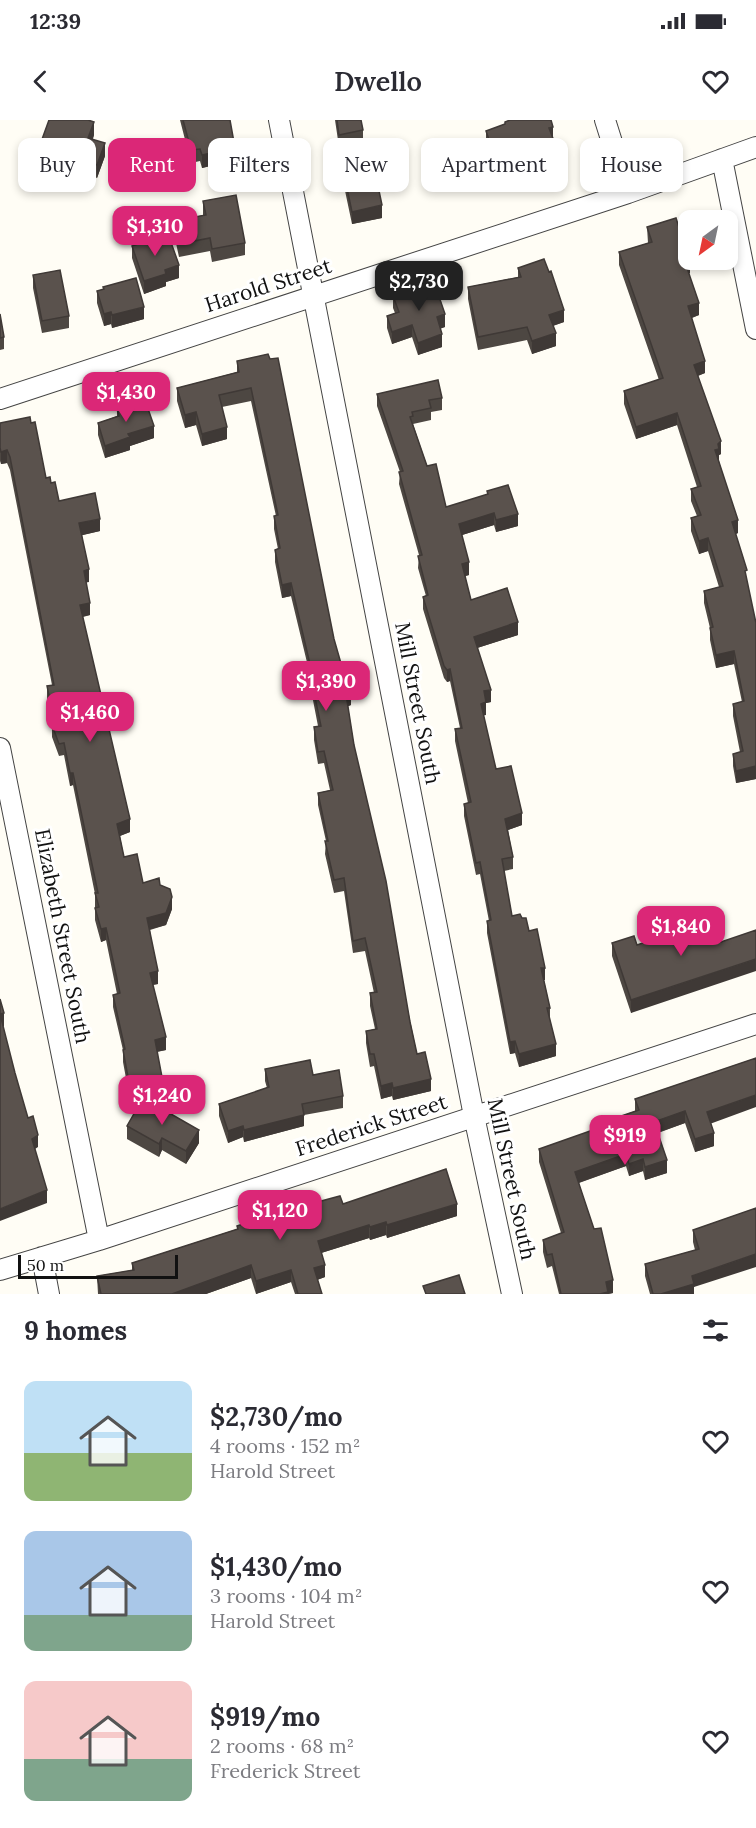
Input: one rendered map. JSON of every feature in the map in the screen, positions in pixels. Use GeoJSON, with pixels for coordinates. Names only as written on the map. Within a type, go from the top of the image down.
{"type":"FeatureCollection","features":[{"type":"Feature","properties":{"kind":"street","name":"Mill Street South"},"geometry":{"type":"LineString","coordinates":[[279,120],[474,1116],[512,1294]]}},
{"type":"Feature","properties":{"kind":"street"},"geometry":{"type":"LineString","coordinates":[[605,120],[628,193]]}},
{"type":"Feature","properties":{"kind":"street","name":"Harold Street"},"geometry":{"type":"LineString","coordinates":[[0,399],[628,193],[756,147]]}},
{"type":"Feature","properties":{"kind":"street"},"geometry":{"type":"LineString","coordinates":[[722,159],[756,328]]}},
{"type":"Feature","properties":{"kind":"street","name":"Elizabeth Street South"},"geometry":{"type":"LineString","coordinates":[[0,748],[99,1240]]}},
{"type":"Feature","properties":{"kind":"street","name":"Frederick Street"},"geometry":{"type":"LineString","coordinates":[[0,1270],[99,1240],[756,1024]]}},
{"type":"Feature","properties":{"kind":"street"},"geometry":{"type":"LineString","coordinates":[[42,1257],[49,1294]]}},
{"type":"Feature","properties":{"kind":"building"},"geometry":{"type":"Polygon","coordinates":[[[49,120],[94,122],[88,138],[42,138],[49,120]]]}},
{"type":"Feature","properties":{"kind":"building"},"geometry":{"type":"Polygon","coordinates":[[[183,120],[230,120],[233,138],[208,138],[208,154],[202,155],[200,149],[196,149],[196,138],[188,138],[183,120]]]}},
{"type":"Feature","properties":{"kind":"building"},"geometry":{"type":"Polygon","coordinates":[[[337,120],[361,120],[363,130],[339,135],[337,120]]]}},
{"type":"Feature","properties":{"kind":"building"},"geometry":{"type":"Polygon","coordinates":[[[551,120],[553,127],[549,128],[553,138],[488,138],[486,131],[505,124],[505,122],[551,120]]]}},
{"type":"Feature","properties":{"kind":"building"},"geometry":{"type":"Polygon","coordinates":[[[96,140],[105,143],[96,165],[96,140]]]}},
{"type":"Feature","properties":{"kind":"building"},"geometry":{"type":"Polygon","coordinates":[[[348,192],[379,192],[382,205],[352,212],[348,192]]]}},
{"type":"Feature","properties":{"kind":"building"},"geometry":{"type":"Polygon","coordinates":[[[236,195],[245,243],[212,249],[210,238],[179,244],[174,221],[206,215],[203,201],[236,195]]]}},
{"type":"Feature","properties":{"kind":"building"},"geometry":{"type":"Polygon","coordinates":[[[676,218],[678,224],[678,270],[688,270],[699,303],[688,306],[705,361],[694,365],[721,441],[718,444],[719,449],[715,450],[738,520],[732,522],[747,570],[745,571],[756,623],[756,766],[736,771],[733,754],[743,751],[733,704],[744,701],[734,651],[716,655],[710,628],[713,627],[704,591],[723,586],[708,538],[699,541],[691,518],[701,515],[691,489],[701,486],[677,413],[636,427],[624,391],[663,378],[619,252],[652,242],[647,227],[676,218]]]}},
{"type":"Feature","properties":{"kind":"building"},"geometry":{"type":"Polygon","coordinates":[[[168,234],[179,265],[165,270],[166,274],[144,281],[132,246],[168,234]]]}},
{"type":"Feature","properties":{"kind":"building"},"geometry":{"type":"Polygon","coordinates":[[[544,259],[549,272],[551,271],[564,310],[549,315],[556,333],[532,341],[527,327],[478,337],[468,287],[521,277],[518,268],[544,259]]]}},
{"type":"Feature","properties":{"kind":"building"},"geometry":{"type":"Polygon","coordinates":[[[60,270],[69,316],[42,321],[33,275],[60,270]]]}},
{"type":"Feature","properties":{"kind":"building"},"geometry":{"type":"Polygon","coordinates":[[[136,278],[144,307],[112,315],[111,312],[104,314],[97,291],[104,289],[103,287],[136,278]]]}},
{"type":"Feature","properties":{"kind":"building"},"geometry":{"type":"Polygon","coordinates":[[[434,282],[445,314],[437,317],[442,334],[418,343],[412,325],[392,332],[387,316],[399,312],[393,296],[434,282]]]}},
{"type":"Feature","properties":{"kind":"building"},"geometry":{"type":"Polygon","coordinates":[[[0,314],[4,337],[0,338],[0,314]]]}},
{"type":"Feature","properties":{"kind":"building"},"geometry":{"type":"Polygon","coordinates":[[[268,354],[270,359],[278,358],[334,639],[344,674],[347,673],[351,693],[346,694],[354,745],[386,881],[410,1022],[417,1054],[425,1052],[431,1079],[393,1088],[392,1083],[381,1086],[374,1054],[370,1054],[366,1031],[377,1029],[370,993],[377,992],[365,938],[353,941],[344,878],[334,880],[325,841],[328,841],[318,793],[333,790],[324,751],[318,752],[314,727],[321,726],[311,678],[313,677],[291,583],[282,585],[275,550],[280,548],[274,516],[278,515],[251,388],[219,395],[227,427],[202,434],[196,412],[185,415],[177,388],[239,372],[237,361],[268,354]]]}},
{"type":"Feature","properties":{"kind":"building"},"geometry":{"type":"Polygon","coordinates":[[[438,380],[442,398],[429,400],[431,408],[412,412],[413,416],[410,417],[427,466],[436,464],[446,507],[508,485],[518,514],[496,520],[494,513],[459,524],[469,562],[462,564],[471,600],[507,588],[518,622],[474,637],[491,690],[484,691],[486,702],[481,704],[496,769],[511,766],[522,813],[505,819],[513,857],[502,859],[512,916],[520,914],[522,918],[526,918],[529,931],[537,929],[545,968],[541,968],[550,1008],[547,1008],[556,1044],[519,1054],[515,1041],[510,1042],[487,921],[491,920],[480,862],[476,863],[464,804],[471,802],[455,729],[462,728],[450,669],[447,670],[444,666],[423,597],[428,595],[418,556],[422,555],[399,472],[403,471],[377,394],[438,380]]]}},
{"type":"Feature","properties":{"kind":"building"},"geometry":{"type":"Polygon","coordinates":[[[145,400],[154,426],[128,434],[130,437],[105,446],[98,423],[119,416],[117,409],[145,400]]]}},
{"type":"Feature","properties":{"kind":"building"},"geometry":{"type":"Polygon","coordinates":[[[30,417],[31,423],[35,422],[46,478],[50,477],[51,483],[55,482],[59,501],[95,493],[100,519],[79,523],[89,569],[84,571],[90,603],[80,605],[130,819],[117,824],[124,857],[137,854],[143,883],[159,878],[160,885],[170,889],[172,897],[166,913],[147,918],[158,971],[150,973],[166,1037],[155,1040],[162,1077],[153,1078],[153,1083],[130,1088],[123,1050],[125,1049],[113,995],[120,993],[106,928],[101,929],[95,908],[99,907],[95,893],[98,893],[73,773],[70,773],[64,743],[59,744],[52,725],[53,714],[47,686],[54,685],[10,457],[7,450],[1,452],[0,448],[0,423],[30,417]]]}},
{"type":"Feature","properties":{"kind":"building"},"geometry":{"type":"Polygon","coordinates":[[[711,914],[721,942],[756,930],[756,959],[631,1000],[612,943],[634,936],[637,945],[684,929],[682,925],[711,914]]]}},
{"type":"Feature","properties":{"kind":"building"},"geometry":{"type":"Polygon","coordinates":[[[0,999],[4,1013],[0,1014],[0,999]]]}},
{"type":"Feature","properties":{"kind":"building"},"geometry":{"type":"Polygon","coordinates":[[[0,1014],[28,1118],[33,1116],[38,1135],[32,1139],[47,1190],[0,1209],[0,1014]]]}},
{"type":"Feature","properties":{"kind":"building"},"geometry":{"type":"Polygon","coordinates":[[[756,1058],[756,1095],[707,1112],[714,1133],[695,1139],[685,1111],[654,1122],[667,1160],[645,1167],[643,1159],[629,1164],[626,1154],[575,1172],[594,1229],[601,1228],[613,1280],[606,1282],[608,1292],[561,1294],[552,1254],[547,1255],[543,1240],[564,1232],[539,1149],[593,1130],[592,1126],[639,1110],[635,1099],[756,1058]]]}},
{"type":"Feature","properties":{"kind":"building"},"geometry":{"type":"Polygon","coordinates":[[[310,1060],[313,1075],[339,1070],[343,1096],[302,1104],[304,1115],[244,1130],[243,1126],[228,1131],[219,1104],[269,1087],[265,1069],[310,1060]]]}},
{"type":"Feature","properties":{"kind":"building"},"geometry":{"type":"Polygon","coordinates":[[[143,1098],[199,1130],[186,1151],[162,1138],[159,1144],[127,1126],[143,1098]]]}},
{"type":"Feature","properties":{"kind":"building"},"geometry":{"type":"Polygon","coordinates":[[[446,1169],[457,1204],[387,1225],[386,1222],[370,1227],[369,1225],[318,1241],[325,1265],[314,1268],[322,1294],[298,1294],[291,1270],[256,1281],[251,1265],[172,1294],[101,1294],[97,1276],[134,1270],[132,1263],[238,1229],[237,1226],[269,1215],[340,1196],[343,1204],[446,1169]]]}},
{"type":"Feature","properties":{"kind":"building"},"geometry":{"type":"Polygon","coordinates":[[[756,1208],[756,1254],[692,1276],[694,1284],[661,1294],[653,1294],[645,1264],[699,1249],[693,1230],[756,1208]]]}},
{"type":"Feature","properties":{"kind":"building"},"geometry":{"type":"Polygon","coordinates":[[[459,1275],[465,1294],[426,1294],[423,1286],[459,1275]]]}}]}
